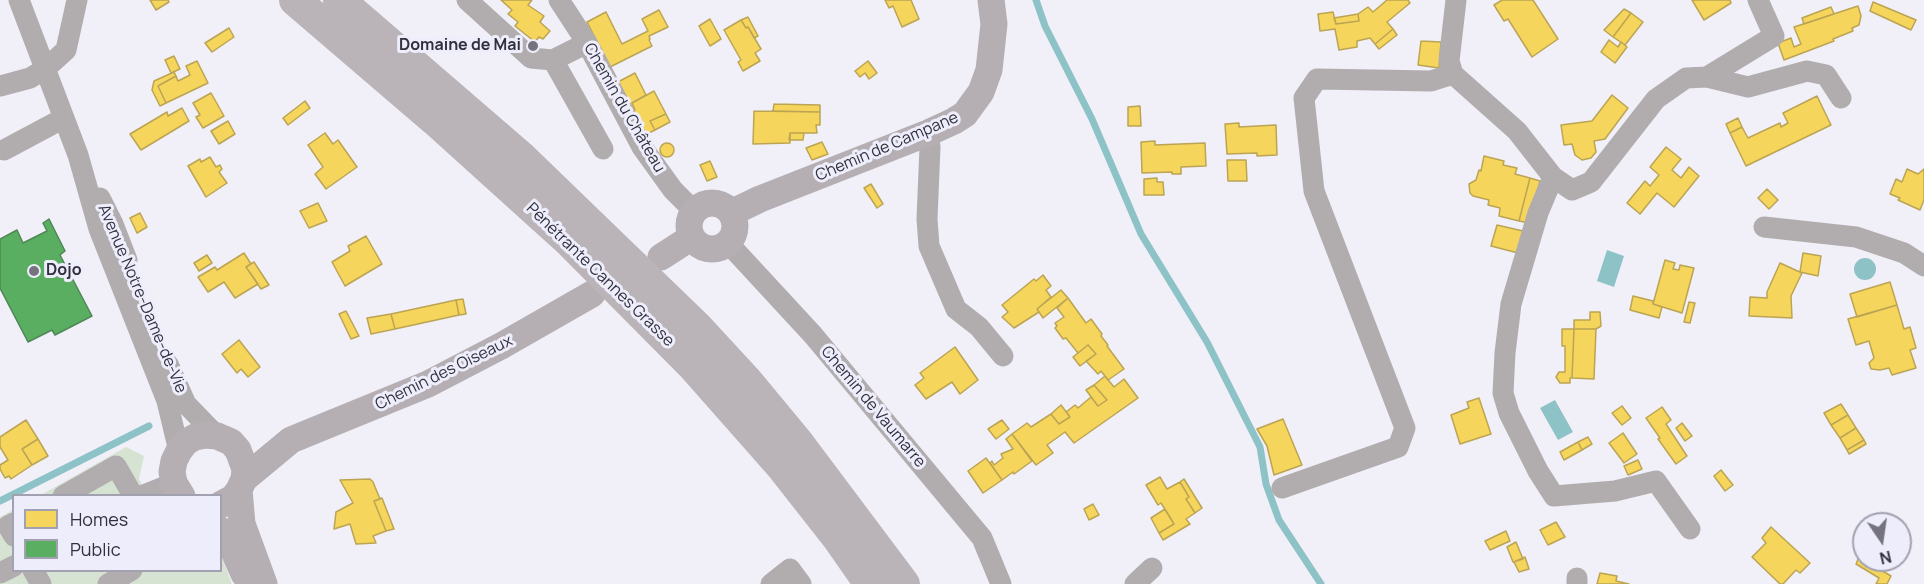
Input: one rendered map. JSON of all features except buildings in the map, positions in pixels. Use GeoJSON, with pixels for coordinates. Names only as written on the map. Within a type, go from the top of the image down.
{"type":"FeatureCollection","features":[{"type":"Feature","properties":{"kind":"highway","name":"Pénétrante Cannes Grasse"},"geometry":{"type":"LineString","coordinates":[[295,0],[435,120],[570,242],[693,366],[783,468],[838,538],[870,584]]}},
{"type":"Feature","properties":{"kind":"highway","name":"Pénétrante Cannes Grasse"},"geometry":{"type":"LineString","coordinates":[[339,0],[520,156],[698,328],[746,380],[799,444],[904,584]]}},
{"type":"Feature","properties":{"kind":"main road","name":"Chemin de Campane"},"geometry":{"type":"LineString","coordinates":[[731,213],[760,199],[928,133],[965,114],[981,92],[989,70],[993,24],[991,0]]}},
{"type":"Feature","properties":{"kind":"main road"},"geometry":{"type":"LineString","coordinates":[[661,257],[693,224],[701,206],[709,203],[725,207],[735,220],[735,229],[728,243],[721,247],[705,248],[693,224]]}},
{"type":"Feature","properties":{"kind":"main road","name":"Chemin des Oiseaux"},"geometry":{"type":"LineString","coordinates":[[235,491],[291,440],[428,384],[501,346],[592,294]]}},
{"type":"Feature","properties":{"kind":"main road","name":"Chemin des Oiseaux"},"geometry":{"type":"LineString","coordinates":[[179,450],[195,437],[206,435],[224,439],[291,440]]}},
{"type":"Feature","properties":{"kind":"main road"},"geometry":{"type":"LineString","coordinates":[[224,439],[243,459],[235,491],[242,524],[264,584]]}},
{"type":"Feature","properties":{"kind":"main road"},"geometry":{"type":"LineString","coordinates":[[178,489],[172,472],[179,450]]}},
{"type":"Feature","properties":{"kind":"main road"},"geometry":{"type":"LineString","coordinates":[[222,533],[232,547],[248,584]]}},
{"type":"Feature","properties":{"kind":"street","name":"Avenue Notre-Dame-de-Vie"},"geometry":{"type":"LineString","coordinates":[[19,0],[78,155],[99,229],[167,401],[179,450]]}},
{"type":"Feature","properties":{"kind":"street"},"geometry":{"type":"LineString","coordinates":[[0,86],[30,78],[45,69],[66,50],[77,0]]}},
{"type":"Feature","properties":{"kind":"street"},"geometry":{"type":"LineString","coordinates":[[467,0],[531,58],[553,60],[587,44]]}},
{"type":"Feature","properties":{"kind":"street","name":"Chemin du Château"},"geometry":{"type":"LineString","coordinates":[[559,0],[587,44],[642,147],[673,190],[693,224]]}},
{"type":"Feature","properties":{"kind":"street"},"geometry":{"type":"LineString","coordinates":[[1456,0],[1449,61],[1453,74],[1517,131],[1553,177],[1572,190],[1591,182],[1656,99],[1686,78],[1707,77],[1748,87],[1807,71],[1826,75],[1841,98]]}},
{"type":"Feature","properties":{"kind":"street"},"geometry":{"type":"LineString","coordinates":[[1707,77],[1774,36],[1758,0]]}},
{"type":"Feature","properties":{"kind":"street"},"geometry":{"type":"LineString","coordinates":[[553,60],[603,149]]}},
{"type":"Feature","properties":{"kind":"street"},"geometry":{"type":"LineString","coordinates":[[1282,488],[1398,447],[1406,428],[1314,191],[1304,98],[1317,79],[1431,81],[1453,74]]}},
{"type":"Feature","properties":{"kind":"street"},"geometry":{"type":"LineString","coordinates":[[4,150],[64,118]]}},
{"type":"Feature","properties":{"kind":"street"},"geometry":{"type":"LineString","coordinates":[[928,133],[930,147],[927,219],[929,246],[956,309],[979,327],[1003,356]]}},
{"type":"Feature","properties":{"kind":"street","name":"Avenue Notre-Dame-de-Vie"},"geometry":{"type":"LineString","coordinates":[[78,155],[113,224],[186,404],[224,439]]}},
{"type":"Feature","properties":{"kind":"street"},"geometry":{"type":"LineString","coordinates":[[1553,177],[1538,213],[1511,304],[1503,393],[1509,413],[1538,471],[1554,496],[1616,491],[1656,480],[1690,529]]}},
{"type":"Feature","properties":{"kind":"street"},"geometry":{"type":"LineString","coordinates":[[1764,227],[1856,237],[1904,253],[1924,266]]}},
{"type":"Feature","properties":{"kind":"street","name":"Chemin de Vaumarre"},"geometry":{"type":"LineString","coordinates":[[728,243],[813,335],[982,538],[1001,584]]}},
{"type":"Feature","properties":{"kind":"street"},"geometry":{"type":"LineString","coordinates":[[65,494],[116,466],[133,494]]}},
{"type":"Feature","properties":{"kind":"street"},"geometry":{"type":"LineString","coordinates":[[141,494],[178,489]]}},
{"type":"Feature","properties":{"kind":"street"},"geometry":{"type":"LineString","coordinates":[[1135,584],[1152,568]]}},
{"type":"Feature","properties":{"kind":"street"},"geometry":{"type":"LineString","coordinates":[[771,584],[790,569],[801,584]]}},
{"type":"Feature","properties":{"kind":"street"},"geometry":{"type":"LineString","coordinates":[[108,584],[129,572]]}},
{"type":"Feature","properties":{"kind":"green space"},"geometry":{"type":"Polygon","coordinates":[[[126,447],[144,456],[139,479],[146,494],[43,494],[126,447]]]}},
{"type":"Feature","properties":{"kind":"green space"},"geometry":{"type":"Polygon","coordinates":[[[12,511],[12,572],[222,572],[222,558],[232,584],[0,584],[0,517],[12,511]]]}},
{"type":"Feature","properties":{"kind":"water"},"geometry":{"type":"Polygon","coordinates":[[[1607,250],[1624,256],[1614,287],[1597,281],[1607,250]]]}},
{"type":"Feature","properties":{"kind":"water"},"geometry":{"type":"Polygon","coordinates":[[[1861,258],[1869,258],[1876,265],[1876,273],[1869,280],[1861,280],[1854,273],[1854,265],[1861,258]]]}},
{"type":"Feature","properties":{"kind":"water"},"geometry":{"type":"Polygon","coordinates":[[[1555,400],[1573,432],[1558,440],[1540,408],[1555,400]]]}},
{"type":"Feature","properties":{"kind":"waterway"},"geometry":{"type":"LineString","coordinates":[[1036,0],[1045,26],[1092,119],[1141,234],[1207,342],[1260,447],[1266,484],[1279,520],[1321,584]]}},
{"type":"Feature","properties":{"kind":"waterway"},"geometry":{"type":"LineString","coordinates":[[14,494],[149,426]]}},
{"type":"Feature","properties":{"kind":"waterway"},"geometry":{"type":"LineString","coordinates":[[0,501],[12,495]]}},
{"type":"Feature","properties":{"kind":"place","name":"Domaine de Mai"},"geometry":{"type":"Point","coordinates":[533,46]}},
{"type":"Feature","properties":{"kind":"place","name":"Dojo"},"geometry":{"type":"Point","coordinates":[34,271]}}]}
